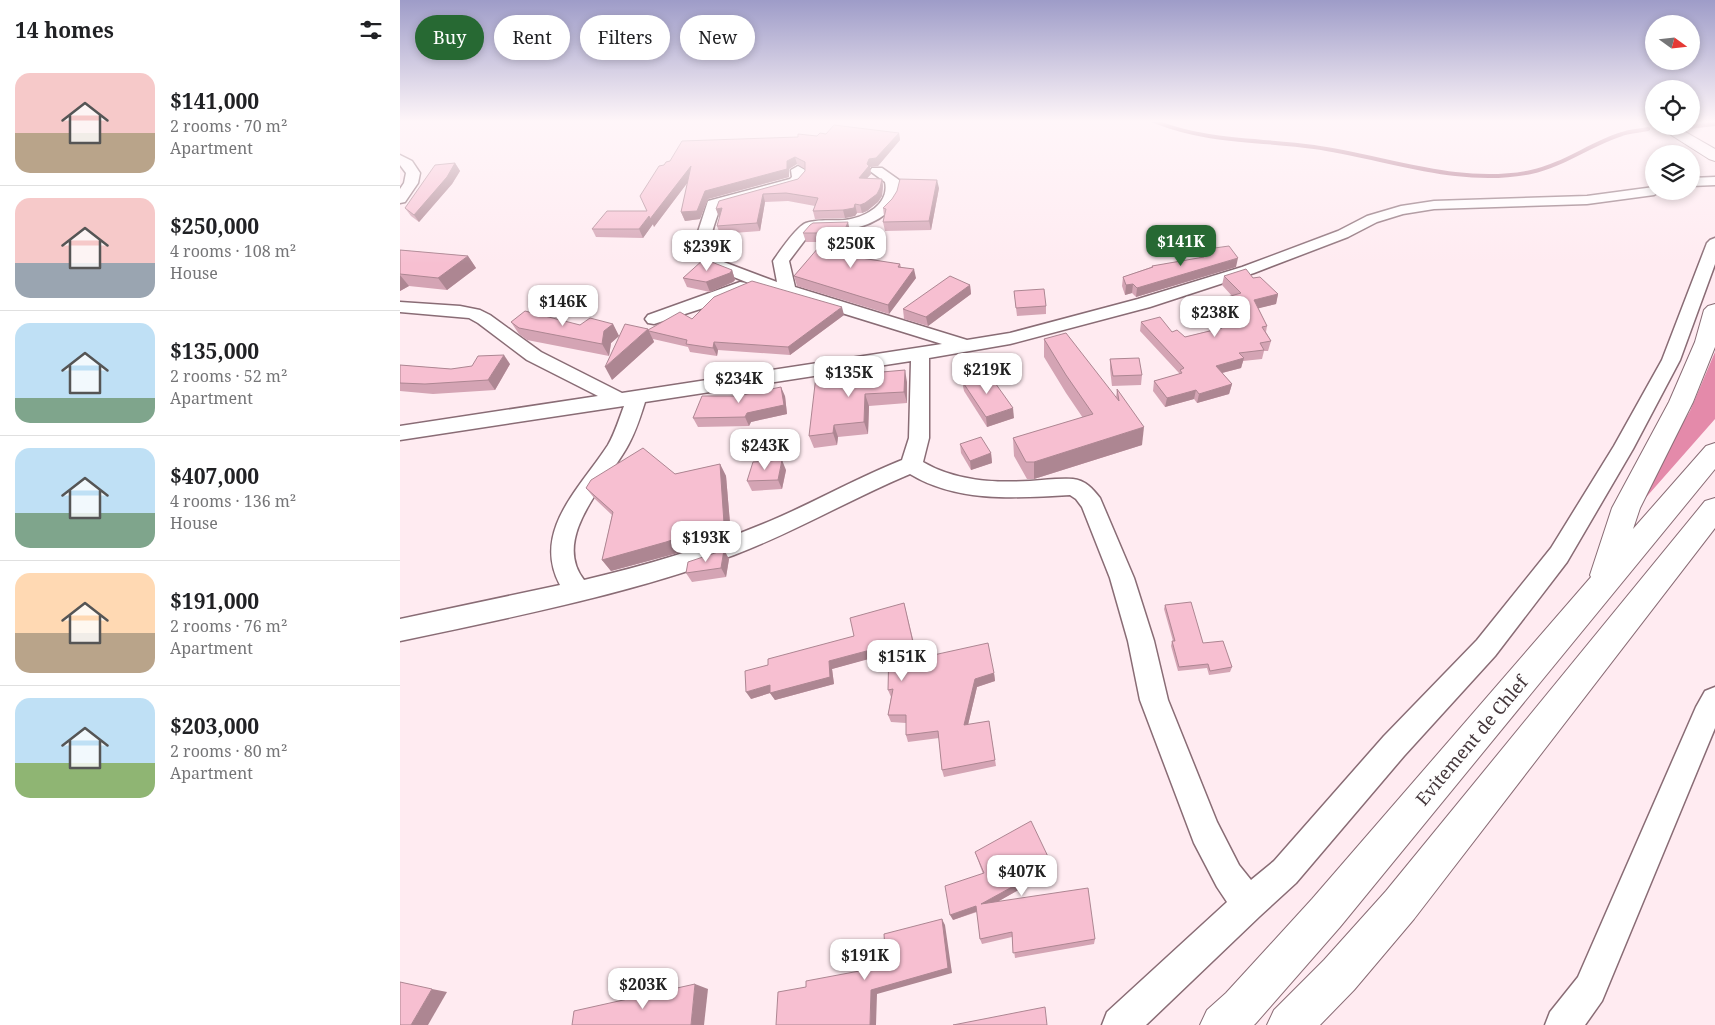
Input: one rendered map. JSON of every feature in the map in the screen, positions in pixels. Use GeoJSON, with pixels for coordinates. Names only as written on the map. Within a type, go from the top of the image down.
{"type":"FeatureCollection","features":[{"type":"Feature","properties":{"kind":"main road"},"geometry":{"type":"LineString","coordinates":[[1603,584],[1626,508],[1681,402],[1706,342],[1715,310]]}},
{"type":"Feature","properties":{"kind":"main road","name":"Evitement de Chlef"},"geometry":{"type":"LineString","coordinates":[[1222,1025],[1241,1008],[1326,913],[1463,753],[1715,452]]}},
{"type":"Feature","properties":{"kind":"main road"},"geometry":{"type":"LineString","coordinates":[[1289,1025],[1339,975],[1400,905],[1715,508]]}},
{"type":"Feature","properties":{"kind":"main road"},"geometry":{"type":"LineString","coordinates":[[1683,549],[1715,534]]}},
{"type":"Feature","properties":{"kind":"street"},"geometry":{"type":"LineString","coordinates":[[400,199],[414,181],[412,169]]}},
{"type":"Feature","properties":{"kind":"street"},"geometry":{"type":"LineString","coordinates":[[798,170],[799,178],[795,182],[720,200],[711,207],[702,250],[715,264],[912,330],[967,345]]}},
{"type":"Feature","properties":{"kind":"street"},"geometry":{"type":"LineString","coordinates":[[787,289],[781,268],[782,261],[806,229],[861,221],[880,213],[888,205],[894,190],[892,180],[877,171]]}},
{"type":"Feature","properties":{"kind":"street"},"geometry":{"type":"LineString","coordinates":[[1700,180],[1715,174]]}},
{"type":"Feature","properties":{"kind":"street"},"geometry":{"type":"LineString","coordinates":[[1700,182],[1715,181]]}},
{"type":"Feature","properties":{"kind":"street"},"geometry":{"type":"LineString","coordinates":[[400,434],[920,354],[1010,338],[1144,303],[1248,270],[1401,210],[1434,205],[1586,200],[1645,192]]}},
{"type":"Feature","properties":{"kind":"street"},"geometry":{"type":"LineString","coordinates":[[1120,1025],[1248,904],[1285,872],[1394,746],[1486,648],[1559,555],[1623,449],[1671,360],[1715,243]]}},
{"type":"Feature","properties":{"kind":"street"},"geometry":{"type":"LineString","coordinates":[[654,319],[716,298],[757,279]]}},
{"type":"Feature","properties":{"kind":"street"},"geometry":{"type":"LineString","coordinates":[[400,307],[460,311],[474,314],[484,319],[534,356],[628,398]]}},
{"type":"Feature","properties":{"kind":"street"},"geometry":{"type":"LineString","coordinates":[[912,466],[919,438],[920,354]]}},
{"type":"Feature","properties":{"kind":"street"},"geometry":{"type":"LineString","coordinates":[[578,591],[567,574],[562,555],[563,542],[568,523],[583,496],[620,442],[626,429],[628,398]]}},
{"type":"Feature","properties":{"kind":"street"},"geometry":{"type":"LineString","coordinates":[[400,630],[578,591],[677,565],[771,531],[880,477],[912,466],[933,478],[982,489],[1019,490],[1067,486],[1079,490],[1092,504],[1122,578],[1141,641],[1154,700],[1205,832],[1228,876],[1248,904]]}},
{"type":"Feature","properties":{"kind":"street"},"geometry":{"type":"LineString","coordinates":[[1563,1025],[1590,989],[1706,716],[1715,700]]}},
{"type":"Feature","properties":{"kind":"shaded area"},"geometry":{"type":"Polygon","coordinates":[[[1715,352],[1715,419],[1627,519],[1690,411],[1715,352]]]}},
{"type":"Feature","properties":{"kind":"building"},"geometry":{"type":"Polygon","coordinates":[[[432,169],[452,169],[447,177],[414,215],[405,208],[432,169]]]}},
{"type":"Feature","properties":{"kind":"building"},"geometry":{"type":"Polygon","coordinates":[[[657,169],[689,169],[650,219],[649,216],[639,229],[592,229],[607,211],[647,211],[640,196],[657,169]]]}},
{"type":"Feature","properties":{"kind":"building"},"geometry":{"type":"Polygon","coordinates":[[[690,169],[787,169],[705,191],[697,211],[681,212],[690,169]]]}},
{"type":"Feature","properties":{"kind":"building"},"geometry":{"type":"Polygon","coordinates":[[[805,169],[867,169],[859,178],[882,179],[877,194],[865,203],[855,204],[854,208],[813,211],[818,198],[786,193],[763,194],[757,223],[717,226],[722,208],[716,209],[719,201],[798,179],[805,169]]]}},
{"type":"Feature","properties":{"kind":"building"},"geometry":{"type":"Polygon","coordinates":[[[900,179],[937,180],[929,221],[883,222],[886,209],[883,208],[897,191],[900,179]]]}},
{"type":"Feature","properties":{"kind":"building"},"geometry":{"type":"Polygon","coordinates":[[[848,222],[835,254],[900,264],[898,267],[914,269],[888,305],[794,276],[831,233],[803,233],[810,225],[813,223],[848,222]]]}},
{"type":"Feature","properties":{"kind":"building"},"geometry":{"type":"Polygon","coordinates":[[[1229,246],[1238,258],[1137,288],[1133,284],[1126,285],[1123,277],[1152,266],[1204,257],[1200,250],[1229,246]]]}},
{"type":"Feature","properties":{"kind":"building"},"geometry":{"type":"Polygon","coordinates":[[[400,250],[468,256],[438,278],[400,274],[400,250]]]}},
{"type":"Feature","properties":{"kind":"building"},"geometry":{"type":"Polygon","coordinates":[[[704,259],[732,270],[730,273],[706,282],[683,278],[704,259]]]}},
{"type":"Feature","properties":{"kind":"building"},"geometry":{"type":"Polygon","coordinates":[[[1246,269],[1253,278],[1260,277],[1278,294],[1254,300],[1267,326],[1262,327],[1271,341],[1260,343],[1264,350],[1239,353],[1244,358],[1216,366],[1232,384],[1199,394],[1196,390],[1167,398],[1154,381],[1182,373],[1180,370],[1184,368],[1141,322],[1160,317],[1172,332],[1177,330],[1185,337],[1222,328],[1197,306],[1241,293],[1224,276],[1246,269]]]}},
{"type":"Feature","properties":{"kind":"building"},"geometry":{"type":"Polygon","coordinates":[[[950,276],[970,285],[926,317],[903,309],[950,276]]]}},
{"type":"Feature","properties":{"kind":"building"},"geometry":{"type":"Polygon","coordinates":[[[752,281],[842,307],[788,347],[714,342],[713,348],[686,344],[687,340],[648,330],[680,312],[692,319],[714,297],[752,281]]]}},
{"type":"Feature","properties":{"kind":"building"},"geometry":{"type":"Polygon","coordinates":[[[1044,289],[1046,306],[1016,308],[1014,291],[1044,289]]]}},
{"type":"Feature","properties":{"kind":"building"},"geometry":{"type":"Polygon","coordinates":[[[525,311],[580,325],[590,318],[613,324],[604,331],[602,344],[519,328],[511,322],[525,311]]]}},
{"type":"Feature","properties":{"kind":"building"},"geometry":{"type":"Polygon","coordinates":[[[625,324],[648,329],[605,367],[625,324]]]}},
{"type":"Feature","properties":{"kind":"building"},"geometry":{"type":"Polygon","coordinates":[[[1066,333],[1119,401],[1117,389],[1144,427],[1034,462],[1026,462],[1013,438],[1093,414],[1044,339],[1066,333]]]}},
{"type":"Feature","properties":{"kind":"building"},"geometry":{"type":"Polygon","coordinates":[[[504,355],[488,380],[425,384],[400,383],[400,365],[451,369],[472,366],[478,356],[504,355]]]}},
{"type":"Feature","properties":{"kind":"building"},"geometry":{"type":"Polygon","coordinates":[[[1139,358],[1142,375],[1113,376],[1110,359],[1139,358]]]}},
{"type":"Feature","properties":{"kind":"building"},"geometry":{"type":"Polygon","coordinates":[[[905,370],[904,392],[865,394],[864,422],[834,425],[833,433],[809,436],[816,376],[825,377],[905,370]]]}},
{"type":"Feature","properties":{"kind":"building"},"geometry":{"type":"Polygon","coordinates":[[[988,373],[1013,408],[986,417],[962,381],[988,373]]]}},
{"type":"Feature","properties":{"kind":"building"},"geometry":{"type":"Polygon","coordinates":[[[781,387],[784,405],[747,413],[745,417],[693,418],[702,396],[737,396],[781,387]]]}},
{"type":"Feature","properties":{"kind":"building"},"geometry":{"type":"Polygon","coordinates":[[[981,437],[991,453],[970,461],[960,444],[981,437]]]}},
{"type":"Feature","properties":{"kind":"building"},"geometry":{"type":"Polygon","coordinates":[[[643,448],[675,474],[720,464],[724,523],[602,560],[613,512],[586,488],[591,480],[643,448]]]}},
{"type":"Feature","properties":{"kind":"building"},"geometry":{"type":"Polygon","coordinates":[[[782,460],[778,480],[747,481],[753,462],[782,460]]]}},
{"type":"Feature","properties":{"kind":"building"},"geometry":{"type":"Polygon","coordinates":[[[724,550],[721,568],[686,573],[688,562],[724,550]]]}},
{"type":"Feature","properties":{"kind":"building"},"geometry":{"type":"Polygon","coordinates":[[[1191,602],[1203,643],[1223,641],[1232,667],[1210,671],[1208,664],[1179,667],[1172,641],[1175,641],[1165,605],[1191,602]]]}},
{"type":"Feature","properties":{"kind":"building"},"geometry":{"type":"Polygon","coordinates":[[[904,603],[915,651],[929,650],[929,656],[988,643],[994,673],[975,679],[964,725],[989,721],[995,760],[942,770],[938,731],[906,735],[906,715],[888,715],[893,689],[888,690],[889,645],[829,661],[830,677],[770,693],[770,685],[746,692],[745,671],[768,665],[768,659],[854,636],[850,618],[904,603]]]}},
{"type":"Feature","properties":{"kind":"building"},"geometry":{"type":"Polygon","coordinates":[[[1031,821],[1052,865],[981,904],[1088,888],[1095,939],[1013,953],[1012,932],[980,939],[976,906],[950,915],[945,886],[984,873],[975,852],[1031,821]]]}},
{"type":"Feature","properties":{"kind":"building"},"geometry":{"type":"Polygon","coordinates":[[[942,919],[948,968],[871,990],[870,1025],[776,1025],[778,992],[806,987],[806,981],[886,966],[884,934],[942,919]]]}},
{"type":"Feature","properties":{"kind":"building"},"geometry":{"type":"Polygon","coordinates":[[[400,982],[432,989],[411,1025],[400,1025],[400,982]]]}},
{"type":"Feature","properties":{"kind":"building"},"geometry":{"type":"Polygon","coordinates":[[[695,984],[691,1025],[572,1025],[574,1011],[695,984]]]}},
{"type":"Feature","properties":{"kind":"building"},"geometry":{"type":"Polygon","coordinates":[[[1045,1007],[1047,1025],[953,1025],[1045,1007]]]}},
{"type":"Feature","properties":{"kind":"waterway"},"geometry":{"type":"LineString","coordinates":[[1421,169],[1476,176],[1504,176],[1544,169]]}}]}
